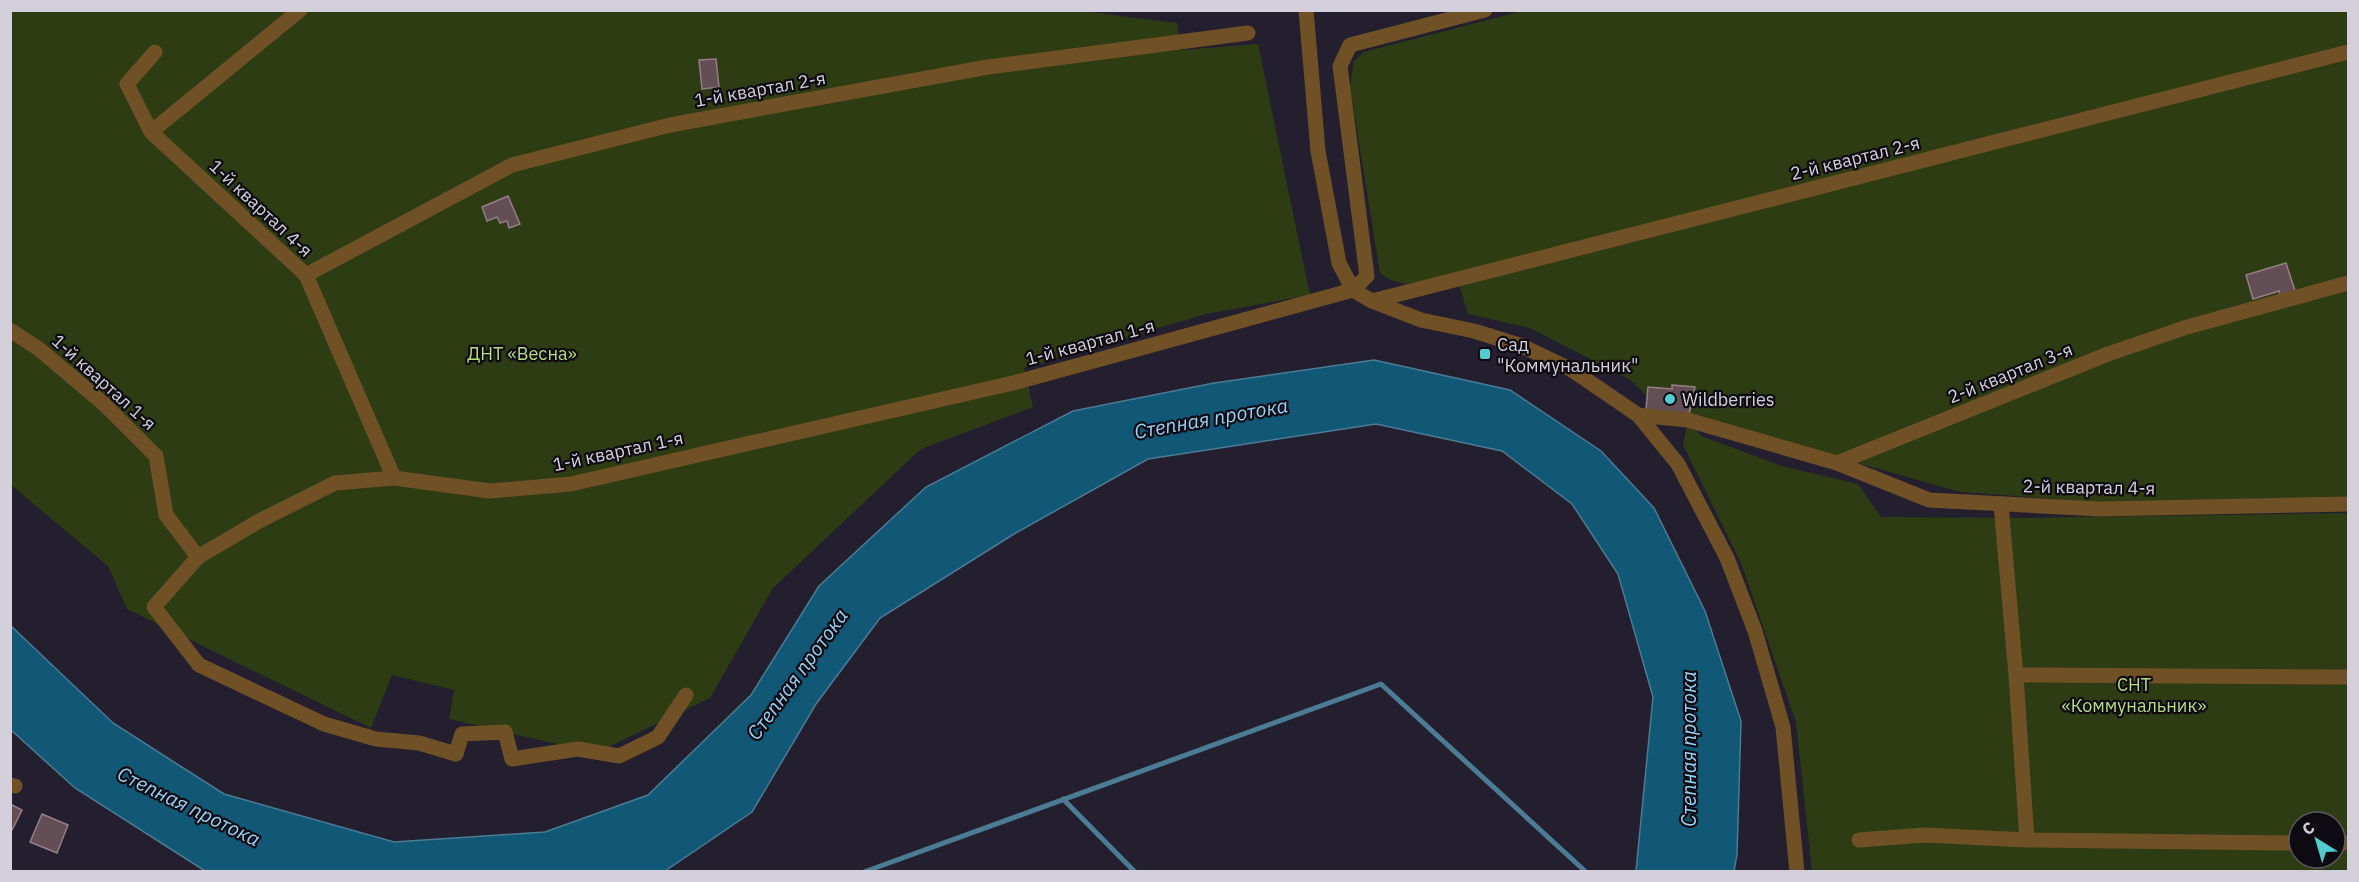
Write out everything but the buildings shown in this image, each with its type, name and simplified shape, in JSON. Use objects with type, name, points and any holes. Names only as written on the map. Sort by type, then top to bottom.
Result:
[{"type":"street","points":[[150,132],[300,10]]},
{"type":"street","points":[[1306,10],[1318,152],[1339,262],[1353,290],[1372,301],[1421,320],[1474,331],[1522,346],[1572,370],[1606,390],[1638,415],[1678,464],[1727,558],[1755,631],[1784,727],[1797,872]]},
{"type":"street","points":[[1353,290],[1367,276],[1340,66],[1350,45],[1485,10]]},
{"type":"street","name":"1-й квартал 2-я","points":[[306,276],[512,165],[670,125],[976,69],[1248,33]]},
{"type":"street","name":"1-й квартал 4-я","points":[[155,52],[128,84],[150,132],[306,276],[394,478]]},
{"type":"street","name":"2-й квартал 2-я","points":[[1372,301],[2349,52]]},
{"type":"street","name":"2-й квартал 3-я","points":[[1837,464],[2108,354],[2187,327],[2349,283]]},
{"type":"street","name":"1-й квартал 1-я","points":[[10,330],[39,349],[104,404],[156,456],[165,515],[198,557],[259,521],[334,483],[394,478],[490,491],[571,484],[1013,383],[1353,290]]},
{"type":"street","points":[[1638,415],[1689,420],[1837,464]]},
{"type":"street","name":"2-й квартал 4-я","points":[[1837,464],[1929,500],[2099,509],[2349,504]]},
{"type":"street","points":[[2001,505],[2016,675],[2027,840]]},
{"type":"street","points":[[198,557],[154,608],[199,665],[324,724],[376,740],[419,743],[456,754],[462,734],[505,732],[512,759],[578,749],[620,756],[658,737],[686,695]]},
{"type":"street","points":[[2016,675],[2349,677]]},
{"type":"street","points":[[1858,840],[1924,835],[2027,840],[2287,843]]},
{"type":"green space","name":"ДНТ «Весна»","points":[[1074,10],[1177,23],[1181,50],[1258,44],[1310,295],[1206,314],[1024,368],[1033,407],[921,449],[773,588],[710,698],[596,753],[449,719],[454,690],[392,675],[371,728],[127,609],[108,566],[11,485],[10,11]]},
{"type":"green space","points":[[1522,11],[2348,11],[2348,497],[2100,502],[1960,492],[1652,401],[1629,379],[1530,328],[1468,314],[1456,274],[1407,284],[1389,279],[1380,273],[1350,87],[1354,61],[1364,52]]},
{"type":"green space","name":"СНТ «Коммунальник»","points":[[1688,420],[1701,436],[1782,466],[1858,484],[1881,517],[2022,518],[2348,513],[2348,871],[1812,871],[1796,722],[1741,563],[1683,445]]},
{"type":"water","name":"Степная протока","points":[[1374,360],[1510,390],[1601,451],[1654,508],[1705,611],[1741,721],[1737,855],[1734,871],[1636,871],[1653,697],[1618,574],[1572,504],[1502,451],[1376,424],[1148,459],[1014,534],[880,618],[816,704],[752,812],[665,871],[205,871],[75,788],[11,730],[11,626],[113,723],[224,794],[394,842],[545,832],[648,795],[751,695],[819,586],[926,487],[1073,411],[1214,383]]},
{"type":"waterway","points":[[864,872],[1381,684],[1586,872]]},
{"type":"waterway","points":[[1063,799],[1135,872]]},
{"type":"place","name":"Сад \"Коммунальник\"","points":[[1485,354]]},
{"type":"place","name":"Wildberries","points":[[1670,399]]}]
